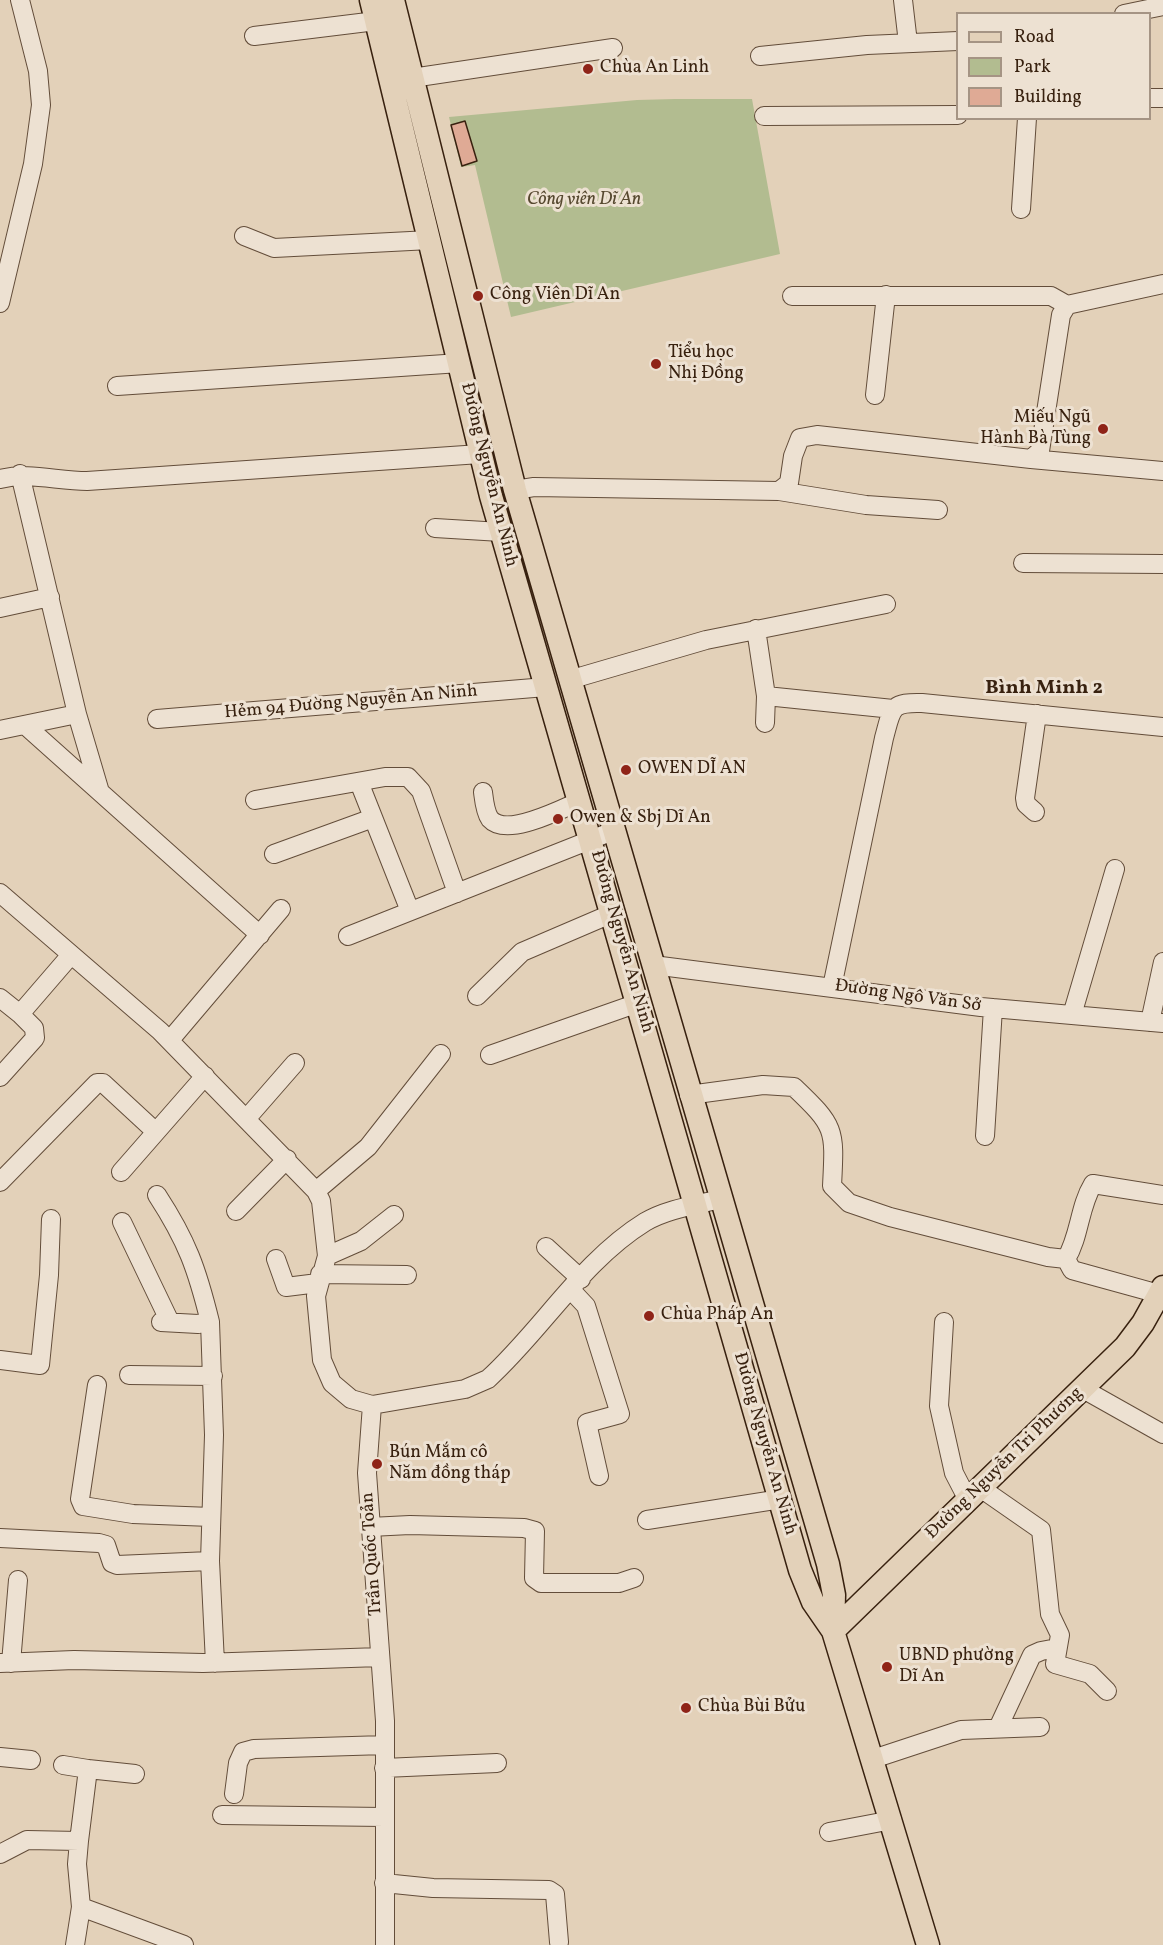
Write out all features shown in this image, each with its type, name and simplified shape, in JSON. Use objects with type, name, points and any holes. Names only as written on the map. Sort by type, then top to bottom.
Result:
[{"type":"main road","name":"Đường Nguyễn An Ninh","points":[[393,0],[515,490],[689,1095],[828,1564],[834,1595],[833,1631]]},
{"type":"main road","name":"Đường Nguyễn An Ninh","points":[[373,10],[389,83],[501,532],[807,1590],[833,1631],[928,1945]]},
{"type":"main road","points":[[389,83],[412,78]]},
{"type":"main road","points":[[491,496],[515,490]]},
{"type":"main road","name":"Đường Nguyễn Tri Phương","points":[[833,1631],[1125,1347],[1162,1292]]},
{"type":"street","points":[[1,292],[33,164],[41,105],[38,71],[20,0]]},
{"type":"street","points":[[903,0],[908,43]]},
{"type":"street","points":[[1134,12],[1163,6]]},
{"type":"street","points":[[254,36],[373,10]]},
{"type":"street","points":[[760,56],[956,40]]},
{"type":"street","points":[[412,78],[613,48]]},
{"type":"street","points":[[764,116],[956,115]]},
{"type":"street","points":[[1021,209],[1027,120]]},
{"type":"street","points":[[244,236],[274,248],[430,240]]},
{"type":"street","points":[[792,296],[1051,296],[1067,305],[1163,284]]},
{"type":"street","points":[[875,395],[886,295]]},
{"type":"street","points":[[1031,459],[1040,452],[1060,315],[1067,305]]},
{"type":"street","points":[[117,386],[460,363]]},
{"type":"street","points":[[779,490],[789,483],[793,456],[800,438],[817,435],[1163,471]]},
{"type":"street","points":[[0,479],[20,474],[62,481],[87,481],[480,454]]},
{"type":"street","points":[[20,474],[77,714],[100,792]]},
{"type":"street","points":[[515,490],[534,487],[779,490],[866,506],[938,510]]},
{"type":"street","points":[[435,528],[501,532]]},
{"type":"street","points":[[1023,562],[1163,564]]},
{"type":"street","points":[[0,608],[50,597]]},
{"type":"street","points":[[569,680],[706,640],[886,604]]},
{"type":"street","points":[[756,629],[766,696],[765,723]]},
{"type":"street","name":"Hẻm 94 Đường Nguyễn An Ninh","points":[[157,719],[546,687]]},
{"type":"street","points":[[766,696],[893,709]]},
{"type":"street","points":[[832,987],[884,738],[893,709],[903,702],[1163,727]]},
{"type":"street","points":[[0,730],[77,714]]},
{"type":"street","points":[[1035,812],[1026,804],[1025,798],[1037,714]]},
{"type":"street","points":[[25,725],[260,935]]},
{"type":"street","points":[[255,800],[385,777],[408,777],[421,791],[457,893]]},
{"type":"street","points":[[359,782],[410,912]]},
{"type":"street","points":[[483,792],[488,816],[493,822],[502,825],[526,822],[580,801]]},
{"type":"street","points":[[274,854],[373,818]]},
{"type":"street","points":[[348,936],[613,831]]},
{"type":"street","points":[[1072,1015],[1115,869]]},
{"type":"street","points":[[0,893],[70,956],[170,1040],[316,1191],[321,1201],[327,1256],[319,1278],[316,1296],[322,1360],[332,1383],[351,1399],[372,1405],[465,1389],[488,1379],[600,1258],[646,1222],[720,1199]]},
{"type":"street","points":[[170,1040],[281,909]]},
{"type":"street","points":[[477,996],[522,952],[613,913]]},
{"type":"street","points":[[20,1014],[70,956]]},
{"type":"street","points":[[1157,1022],[1163,962]]},
{"type":"street","name":"Đường Ngô Văn Sở","points":[[653,965],[993,1008],[1157,1022]]},
{"type":"street","points":[[0,998],[34,1028],[35,1038],[0,1077]]},
{"type":"street","points":[[490,1054],[638,1003]]},
{"type":"street","points":[[985,1137],[993,1008]]},
{"type":"street","points":[[316,1191],[368,1147],[441,1054]]},
{"type":"street","points":[[247,1118],[295,1063]]},
{"type":"street","points":[[121,1172],[205,1076]]},
{"type":"street","points":[[0,1182],[97,1083],[102,1083],[156,1132]]},
{"type":"street","points":[[689,1095],[763,1085],[794,1087],[823,1114],[834,1139],[832,1186],[849,1203],[890,1217],[1048,1257],[1066,1259]]},
{"type":"street","points":[[236,1212],[287,1159]]},
{"type":"street","points":[[1066,1259],[1072,1249],[1088,1193],[1093,1184],[1163,1195]]},
{"type":"street","points":[[157,1195],[182,1233],[199,1276],[210,1322],[213,1376],[210,1561],[215,1663]]},
{"type":"street","points":[[327,1256],[361,1241],[394,1215]]},
{"type":"street","points":[[0,1360],[40,1365],[49,1275],[51,1219]]},
{"type":"street","points":[[122,1222],[165,1322],[198,1324],[210,1322]]},
{"type":"street","points":[[546,1247],[576,1285],[586,1306],[620,1414],[587,1423],[599,1476]]},
{"type":"street","points":[[276,1259],[286,1287],[319,1278],[407,1275]]},
{"type":"street","points":[[1066,1259],[1072,1270],[1162,1292]]},
{"type":"street","points":[[944,1323],[939,1406],[954,1473],[975,1495],[1041,1530],[1050,1614],[1060,1635],[1055,1664],[1090,1674],[1107,1691]]},
{"type":"street","points":[[129,1376],[213,1376]]},
{"type":"street","points":[[97,1385],[80,1499],[83,1506],[133,1514],[211,1517]]},
{"type":"street","points":[[1083,1389],[1163,1434]]},
{"type":"street","name":"Trần Quốc Toản","points":[[372,1405],[367,1473],[385,1746],[385,1945]]},
{"type":"street","points":[[647,1520],[781,1499]]},
{"type":"street","points":[[370,1527],[410,1525],[524,1528],[535,1531],[534,1578],[541,1582],[619,1583],[634,1578]]},
{"type":"street","points":[[0,1538],[99,1543],[106,1545],[112,1563],[117,1565],[210,1561]]},
{"type":"street","points":[[18,1580],[3,1664],[74,1660],[138,1664],[215,1663],[380,1657]]},
{"type":"street","points":[[998,1728],[1032,1655],[1058,1648]]},
{"type":"street","points":[[873,1759],[961,1730],[1040,1727]]},
{"type":"street","points":[[234,1794],[238,1763],[243,1752],[254,1749],[385,1746]]},
{"type":"street","points":[[0,1757],[32,1760]]},
{"type":"street","points":[[384,1768],[497,1763]]},
{"type":"street","points":[[63,1765],[135,1774]]},
{"type":"street","points":[[75,1945],[81,1907],[77,1864],[88,1769]]},
{"type":"street","points":[[222,1815],[384,1817]]},
{"type":"street","points":[[829,1832],[892,1820]]},
{"type":"street","points":[[0,1854],[27,1840],[79,1841]]},
{"type":"street","points":[[384,1883],[433,1888],[549,1890],[555,1894],[557,1903],[559,1942]]},
{"type":"street","points":[[81,1907],[184,1945]]},
{"type":"green space","name":"Công viên Dĩ An","points":[[752,99],[780,254],[511,317],[475,165],[461,167],[449,117],[637,100]]},
{"type":"building","points":[[465,121],[477,161],[462,166],[451,125]]},
{"type":"place","name":"Chùa An Linh","points":[[588,69]]},
{"type":"place","name":"Công Viên Dĩ An","points":[[478,296]]},
{"type":"place","name":"Tiểu học Nhị Đồng","points":[[656,364]]},
{"type":"place","name":"Miếu Ngũ Hành Bà Tùng","points":[[1103,429]]},
{"type":"place","name":"OWEN DĨ AN","points":[[626,770]]},
{"type":"place","name":"Owen & Sbj Dĩ An","points":[[558,819]]},
{"type":"place","name":"Chùa Pháp An","points":[[649,1316]]},
{"type":"place","name":"Bún Mắm cô Năm đồng tháp","points":[[377,1464]]},
{"type":"place","name":"UBND phường Dĩ An","points":[[887,1667]]},
{"type":"place","name":"Chùa Bùi Bửu","points":[[686,1708]]},
{"type":"district","name":"Bình Minh 2","points":[[1044,689]]}]
